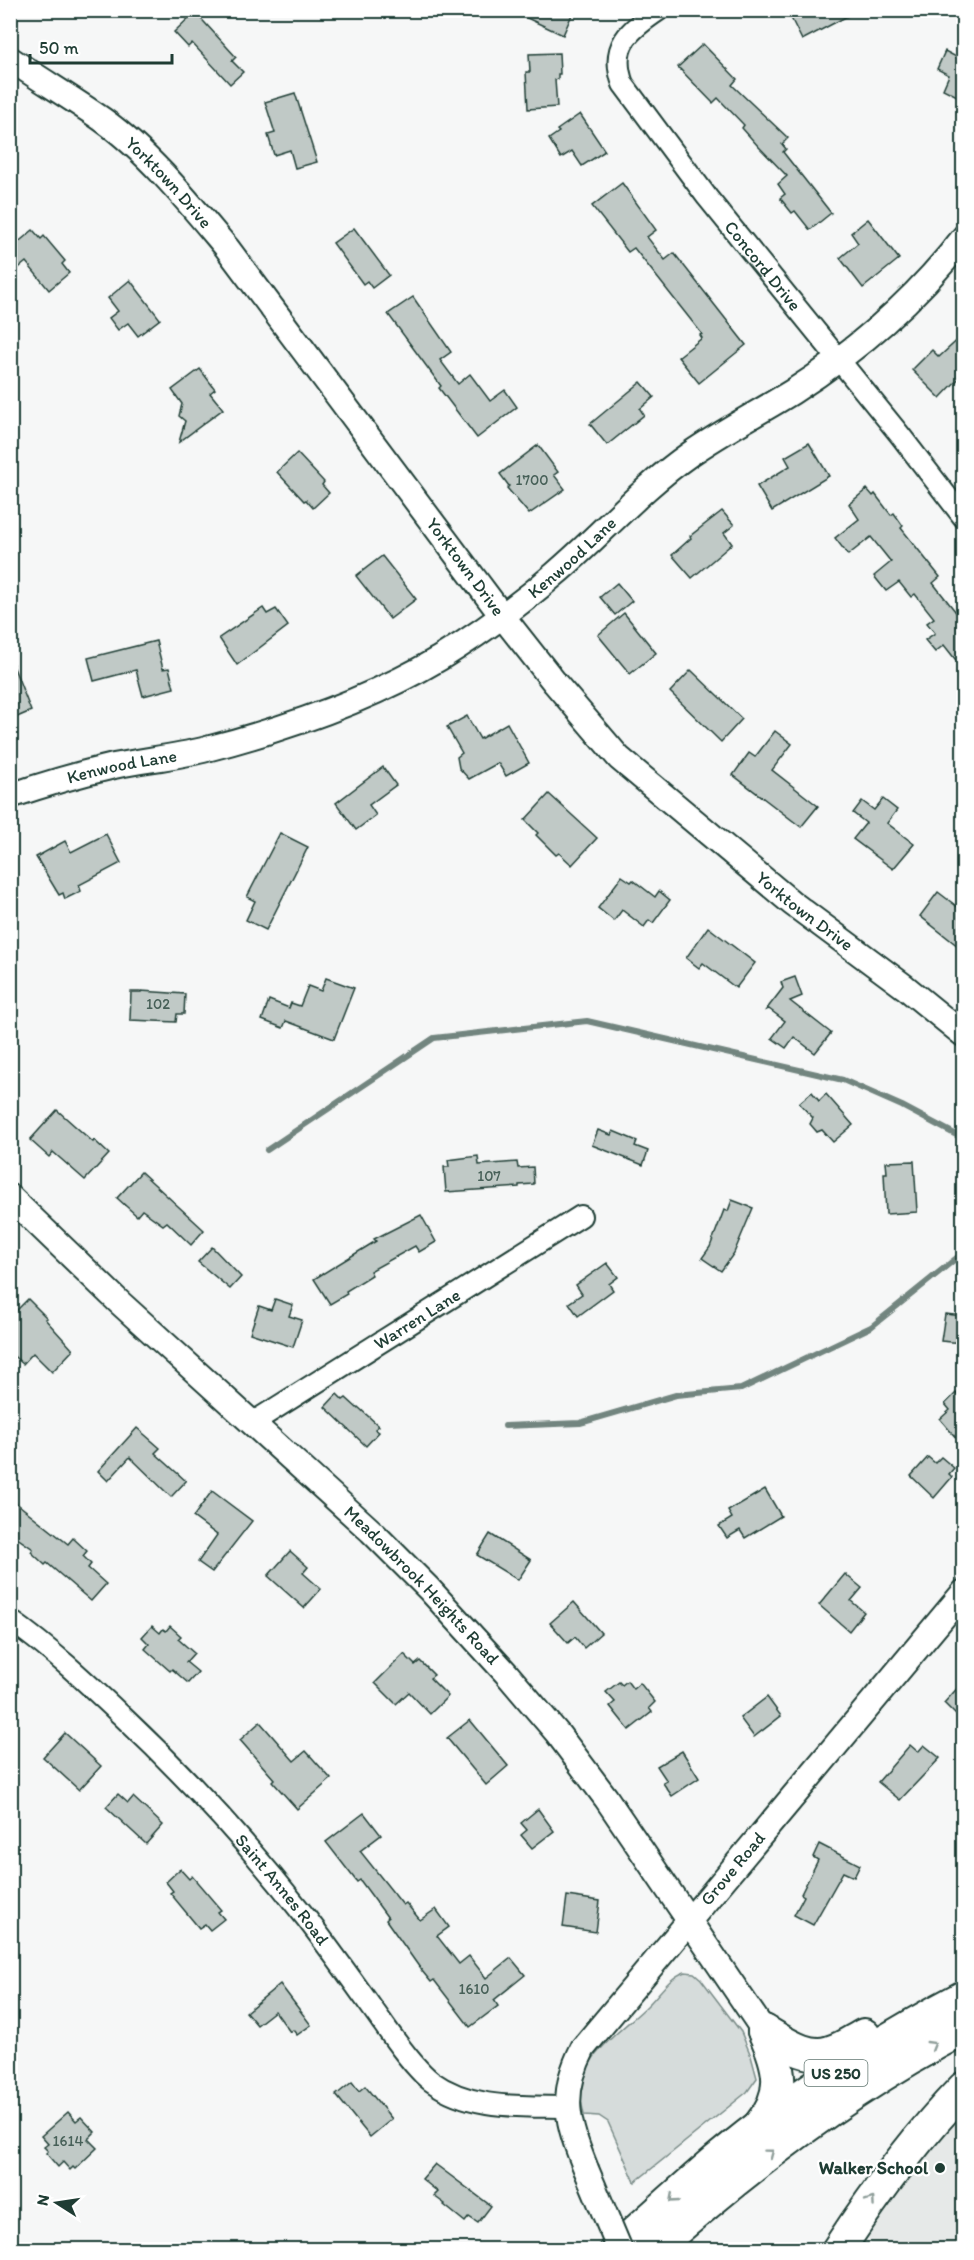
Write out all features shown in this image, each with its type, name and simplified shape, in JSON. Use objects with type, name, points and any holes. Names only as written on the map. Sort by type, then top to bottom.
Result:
[{"type":"highway","name":"US 250","points":[[653,2250],[720,2174],[754,2131],[838,2072],[922,2019],[963,1997]]},
{"type":"highway","points":[[764,2031],[803,2052],[820,2054],[830,2053],[884,2025],[922,2019]]},
{"type":"highway","name":"US 250","points":[[619,2250],[720,2174],[806,2126],[877,2078],[963,2028]]},
{"type":"highway","points":[[754,2131],[769,2114],[779,2079],[776,2059],[764,2031]]},
{"type":"highway","points":[[838,2250],[907,2152],[929,2124],[963,2088]]},
{"type":"street","name":"Concord Drive","points":[[659,10],[636,25],[622,44],[618,58],[619,73],[623,84],[707,197],[840,359],[963,518]]},
{"type":"street","name":"Yorktown Drive","points":[[10,60],[104,121],[151,163],[186,200],[227,248],[503,617],[619,758],[792,903],[905,987],[963,1035]]},
{"type":"street","name":"Kenwood Lane","points":[[10,796],[66,777],[200,751],[308,719],[363,697],[438,659],[503,617],[555,574],[642,492],[689,454],[791,393],[840,359],[912,298],[963,237]]},
{"type":"street","name":"Meadowbrook Heights Road","points":[[10,1197],[119,1302],[371,1531],[429,1588],[506,1673],[558,1734],[606,1798],[764,2031]]},
{"type":"street","name":"Warren Lane","points":[[252,1424],[581,1216]]},
{"type":"street","name":"Grove Road","points":[[619,2250],[569,2124],[568,2088],[573,2067],[583,2048],[963,1593]]},
{"type":"street","name":"Saint Annes Road","points":[[10,1620],[97,1692],[159,1751],[226,1821],[278,1882],[327,1945],[397,2043],[429,2080],[447,2091],[472,2101],[498,2106],[567,2107]]},
{"type":"shaded area","points":[[685,1972],[694,1973],[701,1979],[741,2032],[757,2078],[747,2092],[635,2182],[608,2122],[599,2116],[584,2115],[581,2099],[582,2083],[586,2070],[604,2046],[669,1982]]},
{"type":"shaded area","name":"Walker School","points":[[963,2112],[963,2249],[874,2249],[867,2236],[869,2225]]},
{"type":"building","points":[[510,10],[574,10],[563,35]]},
{"type":"building","points":[[793,10],[859,10],[802,40],[791,18],[796,16]]},
{"type":"building","points":[[195,12],[236,57],[232,61],[243,72],[230,84],[192,43],[188,47],[174,32]]},
{"type":"building","points":[[703,44],[737,79],[732,85],[788,138],[782,144],[786,149],[783,152],[831,213],[810,230],[795,211],[792,213],[780,198],[785,194],[778,184],[787,176],[742,128],[744,125],[718,98],[713,103],[678,67]]},
{"type":"building","points":[[963,46],[963,99],[943,89],[949,75],[937,69],[945,51],[958,58]]},
{"type":"building","points":[[559,53],[560,74],[555,80],[557,107],[528,109],[526,72],[530,72],[529,54]]},
{"type":"building","points":[[295,93],[317,162],[295,168],[290,150],[274,155],[268,135],[275,133],[265,102]]},
{"type":"building","points":[[580,114],[605,151],[582,166],[572,151],[561,158],[549,139],[559,132],[557,130]]},
{"type":"building","points":[[622,183],[656,230],[647,237],[665,260],[674,253],[746,345],[699,383],[678,357],[702,338],[700,335],[702,334],[634,248],[628,252],[592,206]]},
{"type":"building","points":[[868,219],[899,259],[863,288],[840,258],[858,243],[851,233]]},
{"type":"building","points":[[354,228],[389,275],[372,288],[367,281],[363,284],[333,243]]},
{"type":"building","points":[[33,230],[41,239],[44,236],[65,261],[62,264],[69,273],[49,290],[26,262],[10,275],[10,249]]},
{"type":"building","points":[[130,280],[160,319],[138,336],[128,323],[118,330],[109,318],[118,311],[108,298]]},
{"type":"building","points":[[413,297],[451,352],[440,360],[458,384],[470,374],[490,401],[505,390],[517,407],[477,438],[388,314]]},
{"type":"building","points":[[963,335],[963,374],[940,398],[912,370],[932,350],[939,357]]},
{"type":"building","points":[[200,369],[215,389],[210,393],[223,409],[179,442],[185,421],[179,416],[182,404],[172,390]]},
{"type":"building","points":[[641,382],[654,397],[640,409],[644,415],[607,445],[590,424]]},
{"type":"building","points":[[809,443],[829,476],[772,511],[757,486],[790,466],[785,457]]},
{"type":"building","points":[[538,445],[558,472],[554,475],[565,489],[529,514],[507,488],[509,486],[500,474]]},
{"type":"building","points":[[297,453],[324,482],[322,485],[329,493],[313,508],[277,472]]},
{"type":"building","points":[[867,489],[873,496],[875,494],[891,515],[894,513],[903,526],[901,528],[940,577],[933,583],[963,621],[963,669],[944,645],[935,652],[925,640],[935,633],[927,623],[934,618],[915,594],[911,597],[899,582],[886,591],[874,576],[891,562],[871,537],[848,555],[835,538],[859,519],[849,504]]},
{"type":"building","points":[[722,511],[734,525],[724,533],[732,544],[692,578],[672,555],[691,538],[690,536]]},
{"type":"building","points":[[382,556],[416,599],[390,619],[356,576]]},
{"type":"building","points":[[617,583],[632,601],[615,615],[600,597]]},
{"type":"building","points":[[263,608],[267,614],[276,609],[288,626],[237,665],[219,638]]},
{"type":"building","points":[[624,613],[656,653],[630,674],[598,635]]},
{"type":"building","points":[[156,641],[163,669],[169,668],[174,688],[143,696],[136,670],[94,681],[88,658]]},
{"type":"building","points":[[10,661],[31,711],[10,720]]},
{"type":"building","points":[[691,670],[742,719],[721,742],[670,692]]},
{"type":"building","points":[[467,716],[480,739],[507,723],[529,763],[506,776],[498,763],[469,779],[459,768],[457,757],[462,753],[447,727]]},
{"type":"building","points":[[775,731],[792,744],[772,770],[818,806],[801,827],[733,775],[749,753],[755,757]]},
{"type":"building","points":[[383,767],[396,785],[369,805],[376,815],[356,830],[336,803]]},
{"type":"building","points":[[549,794],[597,838],[572,865],[559,853],[556,855],[525,820]]},
{"type":"building","points":[[883,799],[897,810],[887,823],[914,844],[893,869],[853,839],[866,823],[853,813],[862,801],[874,810]]},
{"type":"building","points":[[280,833],[308,847],[266,930],[246,920],[255,901],[247,897]]},
{"type":"building","points":[[106,834],[121,863],[79,885],[81,891],[65,899],[63,893],[59,895],[36,857],[65,841],[71,852]]},
{"type":"building","points":[[622,876],[631,882],[633,880],[655,897],[659,891],[670,900],[653,923],[649,920],[644,927],[622,910],[614,921],[598,908]]},
{"type":"building","points":[[938,892],[963,911],[963,950],[920,916]]},
{"type":"building","points":[[708,927],[755,963],[736,988],[703,963],[699,968],[686,958]]},
{"type":"building","points":[[795,977],[802,996],[790,1001],[831,1033],[815,1053],[794,1037],[786,1048],[772,1038],[785,1021],[769,1009],[766,1010],[783,988],[781,982]]},
{"type":"building","points":[[326,978],[354,988],[334,1039],[286,1021],[283,1028],[262,1020],[269,1000],[289,1008],[291,1003],[300,1006],[308,986],[321,991]]},
{"type":"building","points":[[131,992],[185,994],[184,1014],[177,1014],[176,1022],[130,1020]]},
{"type":"building","points":[[812,1092],[819,1101],[826,1094],[853,1125],[833,1142],[822,1130],[817,1132],[810,1124],[813,1118],[799,1103]]},
{"type":"building","points":[[57,1110],[109,1154],[85,1180],[53,1152],[49,1157],[30,1140]]},
{"type":"building","points":[[598,1130],[611,1135],[613,1131],[637,1141],[635,1146],[648,1151],[643,1165],[592,1145]]},
{"type":"building","points":[[478,1156],[479,1165],[517,1162],[518,1168],[533,1167],[534,1184],[446,1192],[444,1167],[449,1167],[448,1160]]},
{"type":"building","points":[[914,1161],[917,1212],[886,1214],[884,1173],[887,1173],[886,1162]]},
{"type":"building","points":[[141,1172],[204,1230],[191,1245],[167,1222],[163,1225],[142,1210],[137,1216],[117,1198]]},
{"type":"building","points":[[732,1200],[753,1208],[734,1253],[721,1271],[702,1258],[710,1247],[724,1210],[728,1211]]},
{"type":"building","points":[[421,1215],[436,1242],[419,1252],[415,1246],[370,1271],[372,1275],[330,1304],[314,1279],[376,1241],[374,1239]]},
{"type":"building","points":[[212,1247],[241,1277],[230,1289],[198,1262]]},
{"type":"building","points":[[607,1263],[618,1277],[609,1284],[613,1290],[578,1316],[569,1303],[582,1294],[576,1285]]},
{"type":"building","points":[[28,1299],[73,1350],[52,1372],[33,1353],[23,1364],[10,1353],[10,1317]]},
{"type":"building","points":[[275,1299],[293,1305],[289,1316],[302,1320],[293,1347],[250,1333],[259,1306],[271,1310]]},
{"type":"building","points":[[945,1314],[963,1316],[963,1343],[941,1341]]},
{"type":"building","points":[[956,1393],[962,1400],[963,1398],[963,1446],[940,1419],[950,1410],[945,1404]]},
{"type":"building","points":[[337,1394],[343,1400],[346,1398],[358,1407],[379,1426],[375,1429],[379,1432],[366,1446],[325,1407]]},
{"type":"building","points":[[137,1428],[160,1448],[155,1453],[186,1481],[171,1497],[130,1457],[108,1481],[98,1471]]},
{"type":"building","points":[[928,1457],[935,1463],[941,1457],[954,1468],[949,1474],[952,1477],[934,1498],[911,1476]]},
{"type":"building","points":[[765,1489],[781,1516],[745,1538],[740,1530],[727,1538],[719,1526],[732,1518],[728,1511]]},
{"type":"building","points":[[212,1491],[252,1521],[212,1572],[198,1562],[217,1535],[193,1517]]},
{"type":"building","points":[[10,1498],[68,1544],[73,1538],[87,1551],[83,1556],[91,1564],[88,1568],[106,1584],[91,1601],[47,1563],[45,1565],[31,1552],[33,1549],[10,1533]]},
{"type":"building","points":[[490,1534],[531,1560],[518,1580],[477,1555]]},
{"type":"building","points":[[290,1551],[308,1567],[303,1573],[321,1589],[304,1608],[268,1576]]},
{"type":"building","points":[[845,1574],[862,1588],[851,1601],[864,1612],[849,1631],[819,1605]]},
{"type":"building","points":[[574,1602],[601,1633],[584,1648],[575,1637],[568,1643],[550,1623]]},
{"type":"building","points":[[152,1626],[160,1633],[163,1629],[166,1631],[170,1626],[181,1636],[178,1639],[194,1653],[186,1662],[198,1672],[188,1683],[145,1649],[149,1644],[142,1637]]},
{"type":"building","points":[[404,1654],[415,1665],[420,1661],[434,1675],[430,1678],[448,1696],[430,1714],[409,1692],[396,1704],[375,1683]]},
{"type":"building","points":[[627,1681],[633,1689],[640,1683],[655,1702],[649,1708],[652,1712],[629,1730],[610,1706],[615,1702],[606,1692],[619,1682],[622,1685]]},
{"type":"building","points":[[963,1682],[963,1722],[944,1703]]},
{"type":"building","points":[[767,1697],[781,1716],[754,1737],[740,1718]]},
{"type":"building","points":[[470,1720],[508,1766],[486,1785],[447,1738]]},
{"type":"building","points":[[260,1722],[294,1761],[306,1751],[331,1779],[297,1809],[240,1740]]},
{"type":"building","points":[[65,1733],[101,1766],[79,1790],[43,1757]]},
{"type":"building","points":[[910,1745],[918,1752],[924,1745],[940,1758],[900,1800],[878,1782]]},
{"type":"building","points":[[682,1751],[699,1778],[672,1796],[663,1783],[667,1781],[657,1766]]},
{"type":"building","points":[[118,1794],[128,1803],[133,1797],[163,1825],[146,1844],[106,1807]]},
{"type":"building","points":[[538,1809],[554,1831],[532,1848],[521,1835],[527,1830],[521,1823]]},
{"type":"building","points":[[364,1813],[381,1835],[360,1851],[403,1905],[406,1903],[420,1920],[436,1909],[449,1927],[437,1936],[459,1964],[469,1956],[486,1978],[511,1958],[525,1975],[494,2000],[498,2006],[470,2027],[434,1980],[431,1982],[422,1971],[360,1880],[357,1882],[326,1842]]},
{"type":"building","points":[[819,1844],[860,1865],[854,1877],[843,1872],[813,1925],[794,1915],[804,1896],[801,1894],[818,1860],[813,1857]]},
{"type":"building","points":[[180,1869],[189,1879],[192,1876],[221,1910],[218,1912],[224,1919],[210,1930],[205,1924],[199,1928],[170,1893],[173,1891],[166,1882]]},
{"type":"building","points":[[567,1896],[600,1901],[596,1932],[563,1927]]},
{"type":"building","points":[[280,1984],[311,2025],[297,2035],[293,2030],[290,2032],[275,2011],[257,2025],[246,2012]]},
{"type":"building","points":[[352,2082],[359,2091],[365,2086],[392,2119],[370,2137],[336,2095]]},
{"type":"building","points":[[68,2112],[76,2121],[81,2117],[95,2132],[88,2139],[97,2148],[75,2169],[73,2167],[70,2170],[63,2162],[58,2167],[46,2153],[48,2151],[44,2147],[48,2144],[41,2136]]},
{"type":"building","points":[[435,2164],[491,2206],[478,2223],[469,2217],[465,2222],[434,2196],[438,2192],[422,2179]]},
{"type":"waterway","points":[[267,1150],[434,1038],[587,1021],[843,1080],[902,1106],[964,1139]]},
{"type":"waterway","points":[[505,1426],[580,1423],[676,1395],[741,1389],[871,1327],[964,1252]]},
{"type":"place","name":"Walker School","points":[[940,2168]]}]
